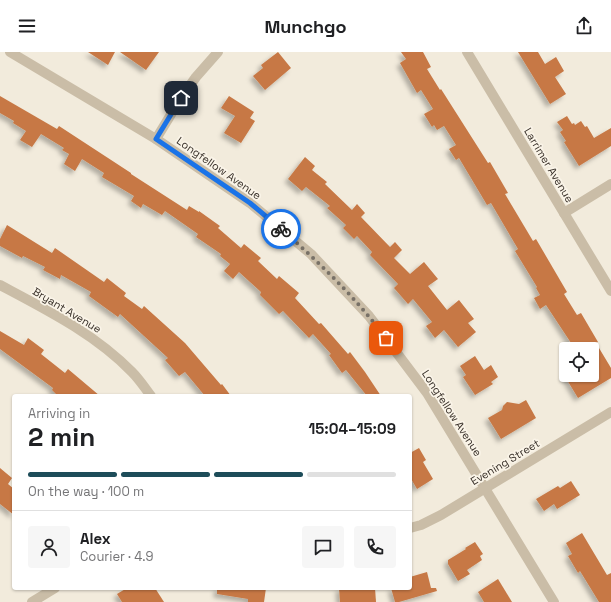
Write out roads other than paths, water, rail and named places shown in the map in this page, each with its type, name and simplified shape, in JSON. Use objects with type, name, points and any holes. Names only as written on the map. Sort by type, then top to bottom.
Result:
[{"type":"street","name":"Longfellow Avenue","points":[[10,52],[156,139],[250,203],[311,254],[369,316],[427,393],[554,602]]},
{"type":"street","points":[[156,139],[181,98],[196,77],[218,52]]},
{"type":"street","name":"Larrimer Avenue","points":[[467,52],[611,291]]},
{"type":"street","points":[[564,213],[611,184]]},
{"type":"street","name":"Bryant Avenue","points":[[0,285],[48,310],[92,337],[132,372],[149,394]]},
{"type":"street","name":"Evening Street","points":[[412,527],[421,525],[441,515],[611,412]]},
{"type":"street","points":[[32,602],[52,590]]}]
